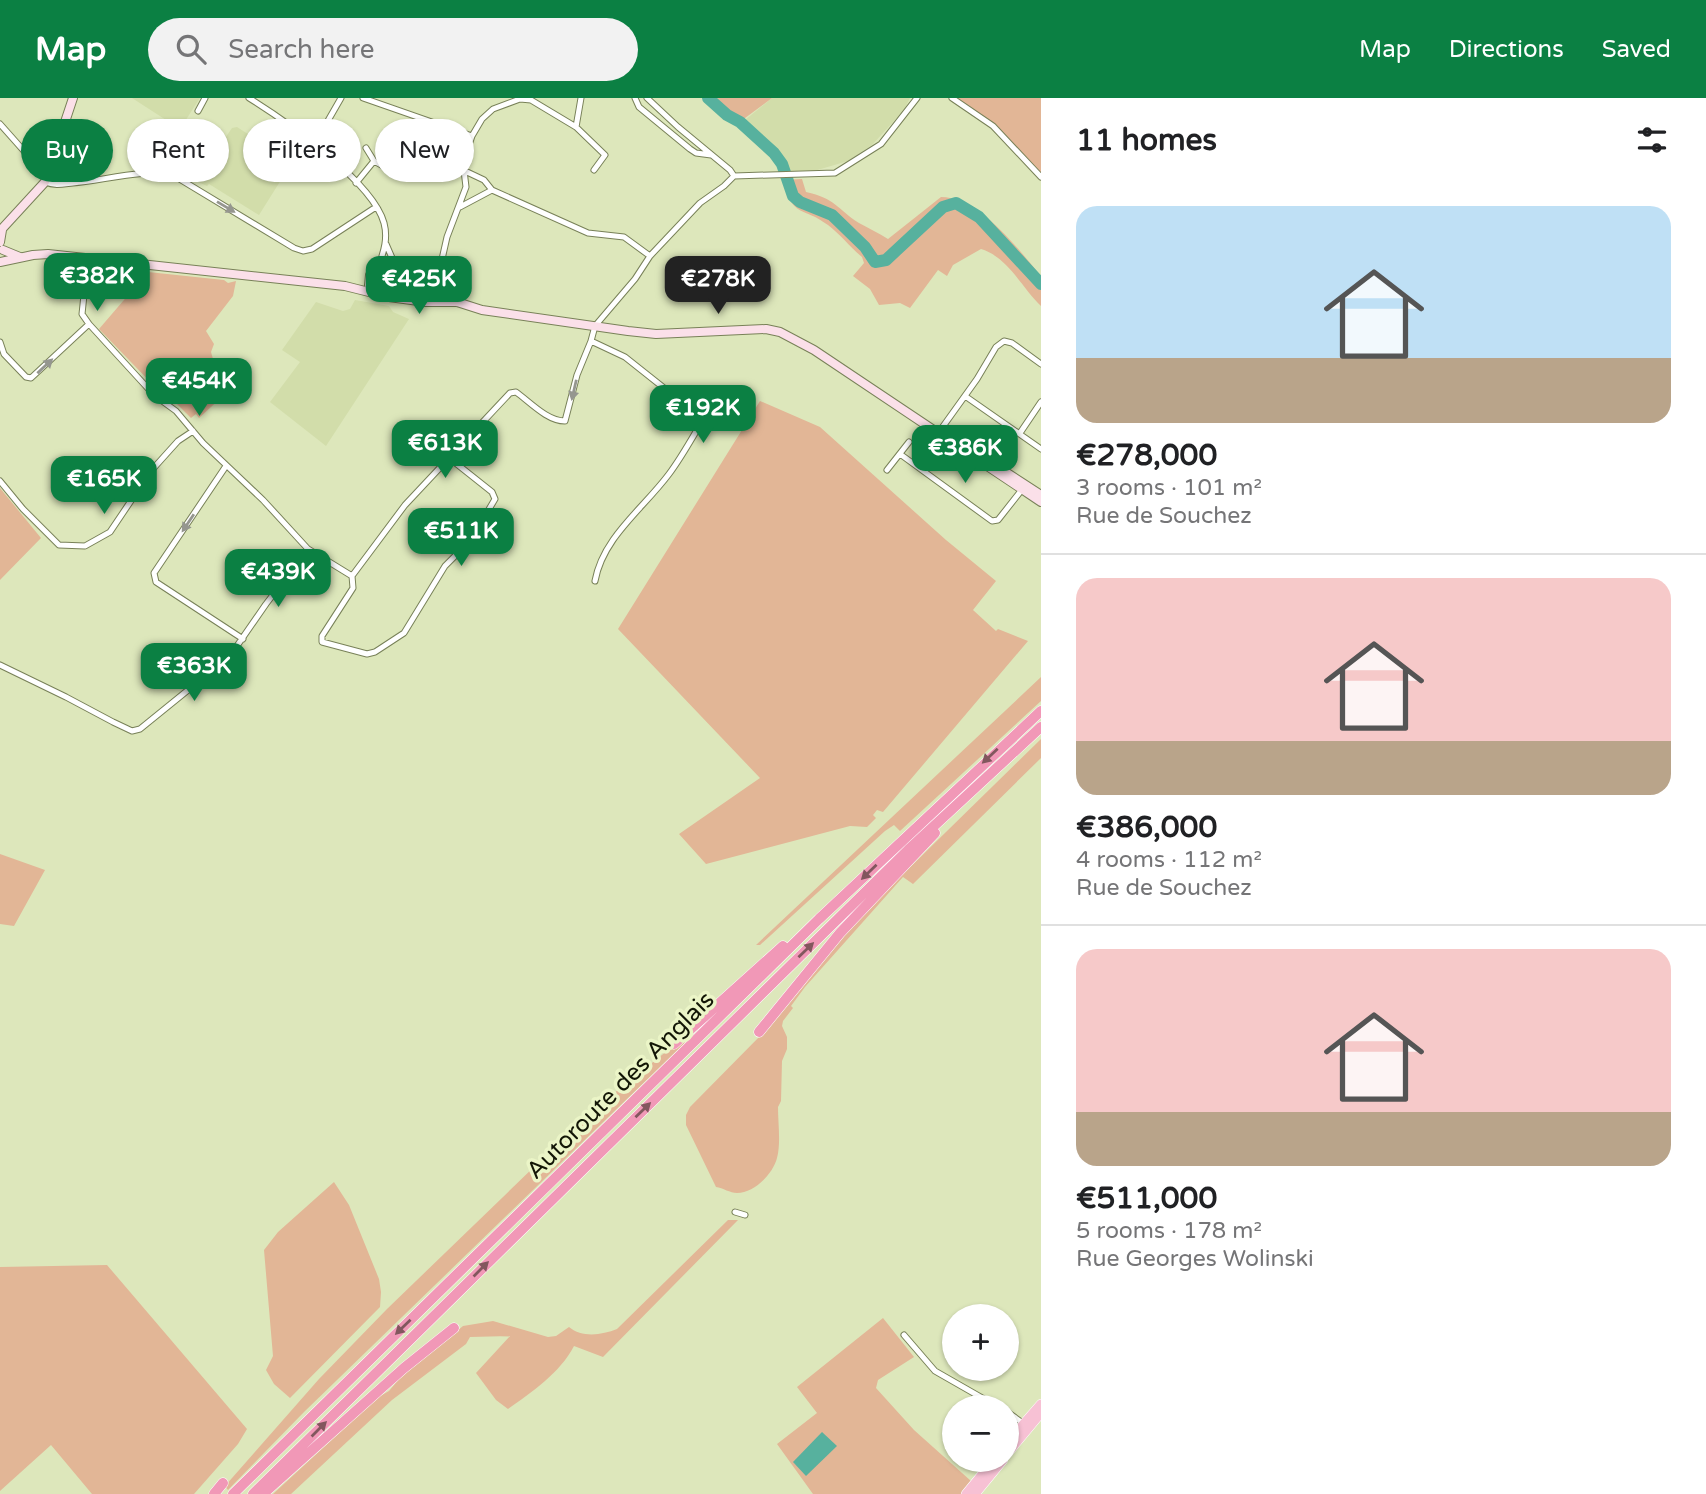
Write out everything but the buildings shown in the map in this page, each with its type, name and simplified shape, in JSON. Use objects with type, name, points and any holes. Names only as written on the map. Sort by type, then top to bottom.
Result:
[{"type":"highway","name":"Autoroute des Anglais","points":[[233,1494],[819,919],[1041,711]]},
{"type":"highway","name":"Autoroute des Anglais","points":[[253,1494],[956,805],[1041,727]]},
{"type":"highway","points":[[759,1032],[878,890],[945,824],[956,805]]},
{"type":"highway","points":[[674,1044],[740,983],[819,919]]},
{"type":"highway","points":[[263,1494],[404,1368],[454,1328]]},
{"type":"highway","points":[[214,1494],[223,1483]]},
{"type":"main road","points":[[66,119],[73,98]]},
{"type":"main road","points":[[43,182],[1,230],[0,261],[48,254],[88,257],[345,286],[389,297],[426,302],[457,302],[482,310],[656,334],[751,329],[780,332],[814,349],[939,432],[954,439],[1024,487],[1041,502]]},
{"type":"main road","points":[[1,246],[20,257]]},
{"type":"main road","points":[[345,286],[369,275],[379,265],[396,267],[432,274],[457,302]]},
{"type":"main road","points":[[369,275],[369,285],[373,292]]},
{"type":"main road","points":[[434,301],[439,296],[439,281]]},
{"type":"main road","points":[[1024,487],[1041,495]]},
{"type":"main road","points":[[1019,1436],[1041,1404]]},
{"type":"main road","points":[[1019,1432],[1041,1413]]},
{"type":"main road","points":[[966,1494],[984,1472]]},
{"type":"main road","points":[[975,1494],[993,1472]]},
{"type":"street","points":[[198,111],[205,98]]},
{"type":"street","points":[[250,98],[282,119]]},
{"type":"street","points":[[329,119],[341,98]]},
{"type":"street","points":[[363,98],[423,119]]},
{"type":"street","points":[[474,133],[482,119],[493,109],[520,98],[531,100],[576,127],[605,155],[594,170]]},
{"type":"street","points":[[576,127],[581,98]]},
{"type":"street","points":[[635,98],[639,107],[690,149],[696,153],[712,155]]},
{"type":"street","points":[[647,98],[734,176]]},
{"type":"street","points":[[449,457],[492,492],[495,499],[471,540],[445,566],[408,628],[376,652],[367,654],[322,642],[322,636],[353,588],[352,576],[405,505],[449,457],[510,393],[516,392],[557,421],[565,421],[577,375],[595,326],[635,279],[650,256],[700,203],[734,176],[835,173],[881,144],[917,98]]},
{"type":"street","points":[[952,98],[993,126],[1041,177]]},
{"type":"street","points":[[0,124],[21,148]]},
{"type":"street","points":[[366,148],[374,162],[356,183],[376,206],[383,220],[386,243],[396,267]]},
{"type":"street","points":[[474,175],[484,180],[492,190],[588,233],[624,237],[650,256]]},
{"type":"street","points":[[51,182],[55,185],[80,182]]},
{"type":"street","points":[[185,182],[298,251],[312,249],[376,206]]},
{"type":"street","points":[[439,281],[447,237],[460,207],[466,182]]},
{"type":"street","points":[[460,207],[492,190]]},
{"type":"street","points":[[379,265],[386,243]]},
{"type":"street","points":[[88,257],[82,314],[89,324],[154,395],[176,411],[308,549],[352,576]]},
{"type":"street","points":[[0,342],[4,354],[26,377],[32,378],[89,324]]},
{"type":"street","points":[[591,341],[625,357],[698,415],[701,423],[669,475],[626,522],[598,564],[595,582]]},
{"type":"street","points":[[939,432],[996,347],[1004,341],[1012,343],[1041,364]]},
{"type":"street","points":[[965,396],[1041,449]]},
{"type":"street","points":[[1020,433],[1041,402]]},
{"type":"street","points":[[0,481],[59,545],[85,546],[110,532],[151,471],[178,441],[192,430]]},
{"type":"street","points":[[887,470],[909,442]]},
{"type":"street","points":[[900,454],[992,521],[998,520],[1024,487]]},
{"type":"street","points":[[226,466],[154,573],[156,582],[243,639]]},
{"type":"street","points":[[0,665],[132,731],[140,729],[230,656],[308,549]]},
{"type":"street","points":[[734,1212],[745,1215]]},
{"type":"street","points":[[904,1335],[936,1371],[977,1395]]},
{"type":"street","points":[[1019,1421],[1026,1426]]},
{"type":"shaded area","points":[[132,98],[200,98],[186,119],[165,119]]},
{"type":"shaded area","points":[[711,98],[772,98],[741,121]]},
{"type":"shaded area","points":[[772,98],[910,98],[904,110],[872,145],[848,161],[814,171],[790,171],[777,152],[745,120]]},
{"type":"shaded area","points":[[957,98],[1041,98],[1041,174],[998,128]]},
{"type":"shaded area","points":[[237,127],[243,131],[243,182],[280,182],[259,215],[209,184],[207,186],[198,182],[229,182],[229,132]]},
{"type":"shaded area","points":[[802,179],[806,192],[830,201],[859,223],[888,239],[941,197],[968,205],[993,223],[1041,277],[1041,306],[1007,266],[991,253],[981,249],[953,265],[947,276],[938,270],[910,308],[900,303],[879,305],[870,289],[853,276],[864,263],[862,257],[837,232],[795,207],[791,201],[782,180]]},
{"type":"shaded area","points":[[148,272],[224,280],[228,283],[236,281],[233,296],[206,331],[214,344],[211,352],[213,359],[223,368],[223,396],[199,418],[196,414],[191,418],[158,390],[99,329]]},
{"type":"shaded area","points":[[355,300],[389,306],[393,312],[409,319],[326,446],[270,402],[300,362],[282,350],[316,302],[343,311],[350,309]]},
{"type":"shaded area","points":[[760,401],[820,427],[996,581],[973,610],[996,631],[998,629],[1028,641],[883,812],[877,810],[873,815],[876,818],[867,827],[850,826],[706,864],[679,834],[760,778],[618,629]]},
{"type":"shaded area","points":[[0,488],[41,538],[0,580]]},
{"type":"shaded area","points":[[1041,677],[1041,701],[900,831],[894,825],[885,831],[760,945],[756,945]]},
{"type":"shaded area","points":[[1041,739],[1041,758],[913,884],[903,877],[791,1006],[793,1008],[782,1026],[787,1037],[787,1049],[782,1061],[781,1101],[778,1107],[779,1146],[775,1164],[762,1181],[750,1190],[737,1193],[716,1187],[686,1125],[686,1115],[690,1107],[762,1034],[834,946],[899,878]]},
{"type":"shaded area","points":[[0,854],[45,870],[14,926],[0,924]]},
{"type":"shaded area","points":[[692,1031],[694,1034],[304,1412],[228,1490],[225,1486],[319,1379],[387,1309],[593,1110]]},
{"type":"shaded area","points":[[334,1182],[349,1205],[379,1279],[380,1307],[290,1398],[274,1384],[266,1370],[273,1356],[264,1250],[278,1232]]},
{"type":"shaded area","points":[[728,1220],[738,1220],[603,1357],[574,1346],[553,1373],[508,1409],[496,1400],[476,1373],[510,1336],[470,1337],[466,1344],[392,1400],[291,1494],[273,1494],[377,1398],[389,1391],[400,1378],[463,1326],[493,1321],[548,1337],[556,1336],[569,1327],[580,1333],[592,1334],[617,1329]]},
{"type":"shaded area","points":[[107,1265],[247,1429],[238,1444],[194,1494],[92,1494],[51,1445],[0,1491],[0,1267]]},
{"type":"shaded area","points":[[883,1318],[914,1357],[878,1380],[876,1388],[914,1430],[942,1455],[942,1472],[961,1472],[971,1481],[961,1494],[813,1494],[777,1444],[817,1413],[797,1387]]},
{"type":"water","points":[[822,1432],[837,1446],[806,1476],[793,1462]]},
{"type":"waterway","points":[[708,98],[774,153],[782,164],[793,196],[800,202],[832,215],[865,247],[875,262],[886,260],[943,207],[956,203],[979,217],[1041,284]]}]
